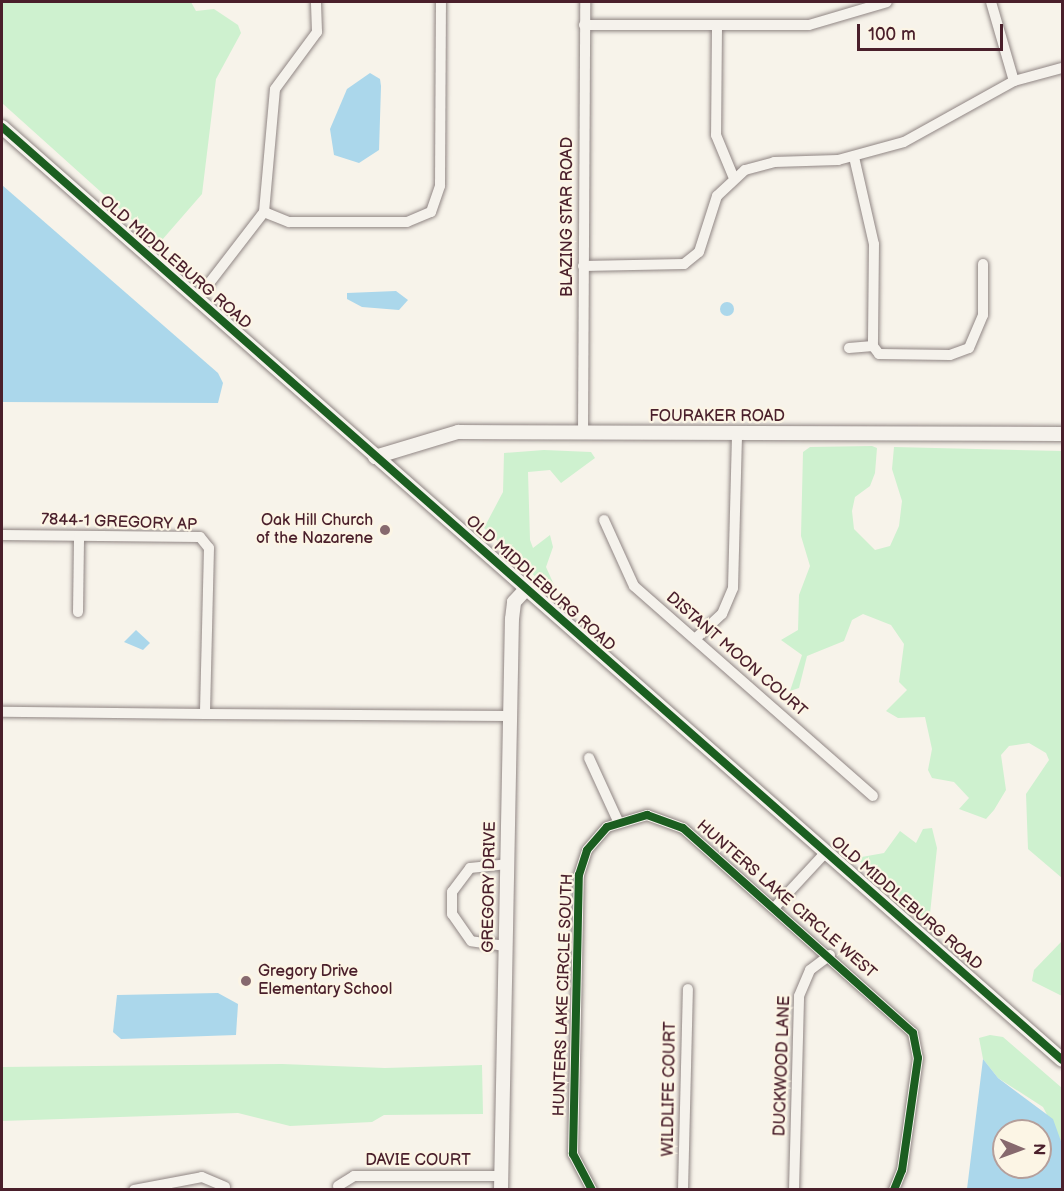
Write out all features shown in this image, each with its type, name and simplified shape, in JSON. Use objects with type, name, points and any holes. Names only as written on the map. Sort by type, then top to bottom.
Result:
[{"type":"main road","name":"OLD MIDDLEBURG ROAD","points":[[2,127],[525,590],[1062,1060]]},
{"type":"main road","name":"FOURAKER ROAD","points":[[375,457],[458,432],[1062,434]]},
{"type":"main road","name":"GREGORY DRIVE","points":[[501,1183],[512,619],[525,590]]},
{"type":"street","points":[[197,298],[264,212],[275,89],[317,32],[316,2]]},
{"type":"street","points":[[264,212],[289,222],[421,219],[437,202],[440,186],[441,2]]},
{"type":"street","name":"BLAZING STAR ROAD","points":[[583,433],[585,2]]},
{"type":"street","points":[[584,25],[809,25],[887,2]]},
{"type":"street","points":[[991,2],[1014,81]]},
{"type":"street","points":[[717,26],[717,135],[733,176]]},
{"type":"street","points":[[583,266],[684,264],[699,252],[717,196],[733,176],[766,163],[854,157],[938,127],[1014,81],[1062,68]]},
{"type":"street","points":[[854,157],[874,244],[873,346],[879,354],[950,355],[969,348],[983,315],[983,264]]},
{"type":"street","points":[[849,348],[873,346]]},
{"type":"street","points":[[695,639],[722,614],[733,588],[736,434]]},
{"type":"street","name":"DISTANT MOON COURT","points":[[604,520],[630,580],[873,796]]},
{"type":"street","name":"7844-1 GREGORY AP","points":[[2,535],[200,537],[207,543],[205,714]]},
{"type":"street","points":[[78,612],[79,536]]},
{"type":"street","points":[[2,712],[509,716]]},
{"type":"street","points":[[589,758],[618,821]]},
{"type":"street","name":"HUNTERS LAKE CIRCLE WEST","points":[[618,821],[647,815],[675,822],[903,1021],[917,1042],[903,1170],[894,1190]]},
{"type":"street","name":"HUNTERS LAKE CIRCLE SOUTH","points":[[589,1186],[573,1154],[579,875],[594,838],[618,821]]},
{"type":"street","points":[[775,907],[826,852]]},
{"type":"street","points":[[505,946],[471,941],[452,914],[452,892],[470,868],[507,864]]},
{"type":"street","name":"DUCKWOOD LANE","points":[[794,1190],[798,996],[810,970],[830,955]]},
{"type":"street","name":"WILDLIFE COURT","points":[[683,1190],[688,989]]},
{"type":"street","name":"DAVIE COURT","points":[[338,1186],[354,1176],[501,1183]]},
{"type":"street","points":[[134,1190],[202,1177],[225,1187]]},
{"type":"green space","points":[[2,2],[191,2],[196,11],[214,9],[238,25],[241,33],[216,79],[202,194],[162,240],[151,237],[2,103]]},
{"type":"green space","points":[[872,446],[877,448],[875,473],[870,486],[855,497],[852,511],[854,529],[875,550],[890,546],[899,526],[902,501],[892,469],[894,447],[1062,451],[1062,878],[1028,849],[1026,794],[1049,760],[1046,753],[1029,743],[1009,746],[1001,755],[1006,790],[994,810],[986,819],[959,809],[969,798],[954,782],[932,778],[928,770],[932,749],[925,717],[898,718],[886,711],[907,690],[899,682],[904,644],[891,625],[863,614],[852,620],[844,641],[807,656],[799,688],[790,691],[802,655],[781,640],[798,630],[799,595],[810,566],[801,536],[803,452],[810,447]]},
{"type":"green space","points":[[544,450],[591,452],[595,458],[561,483],[550,470],[528,472],[530,540],[533,548],[550,535],[553,547],[546,567],[555,587],[544,585],[484,528],[503,492],[504,453]]},
{"type":"green space","points":[[932,828],[937,848],[929,923],[856,858],[884,853],[900,831],[916,843],[923,829]]},
{"type":"green space","points":[[1062,941],[1062,996],[1032,981],[1034,970]]},
{"type":"green space","points":[[990,1035],[1003,1037],[1062,1088],[1062,1144],[1052,1125],[1052,1119],[1049,1119],[1043,1107],[998,1078],[983,1059],[979,1038]]},
{"type":"green space","points":[[282,1064],[385,1068],[482,1065],[483,1114],[384,1115],[372,1122],[290,1126],[238,1113],[2,1121],[2,1067]]},
{"type":"water","points":[[370,73],[380,79],[381,86],[379,150],[359,163],[334,155],[330,129],[347,89]]},
{"type":"water","points":[[2,185],[218,373],[223,383],[218,403],[2,402]]},
{"type":"water","points":[[396,291],[408,300],[399,310],[362,307],[347,299],[347,293]]},
{"type":"water","points":[[727,302],[732,304],[734,309],[732,314],[727,316],[722,314],[720,309],[722,304]]},
{"type":"water","points":[[136,630],[150,643],[143,650],[124,642]]},
{"type":"water","points":[[218,993],[238,1004],[236,1035],[121,1039],[113,1032],[117,995]]},
{"type":"water","points":[[983,1059],[998,1078],[1053,1119],[1062,1144],[1062,1189],[967,1189]]},
{"type":"cycle path","points":[[2,127],[1062,1060]]},
{"type":"cycle path","points":[[592,1190],[573,1154],[579,875],[587,850],[607,827],[647,815],[683,828],[913,1033],[918,1058],[902,1170],[894,1190]]},
{"type":"place","name":"Oak Hill Church of the Nazarene","points":[[385,530]]},
{"type":"place","name":"Gregory Drive Elementary School","points":[[246,981]]}]
